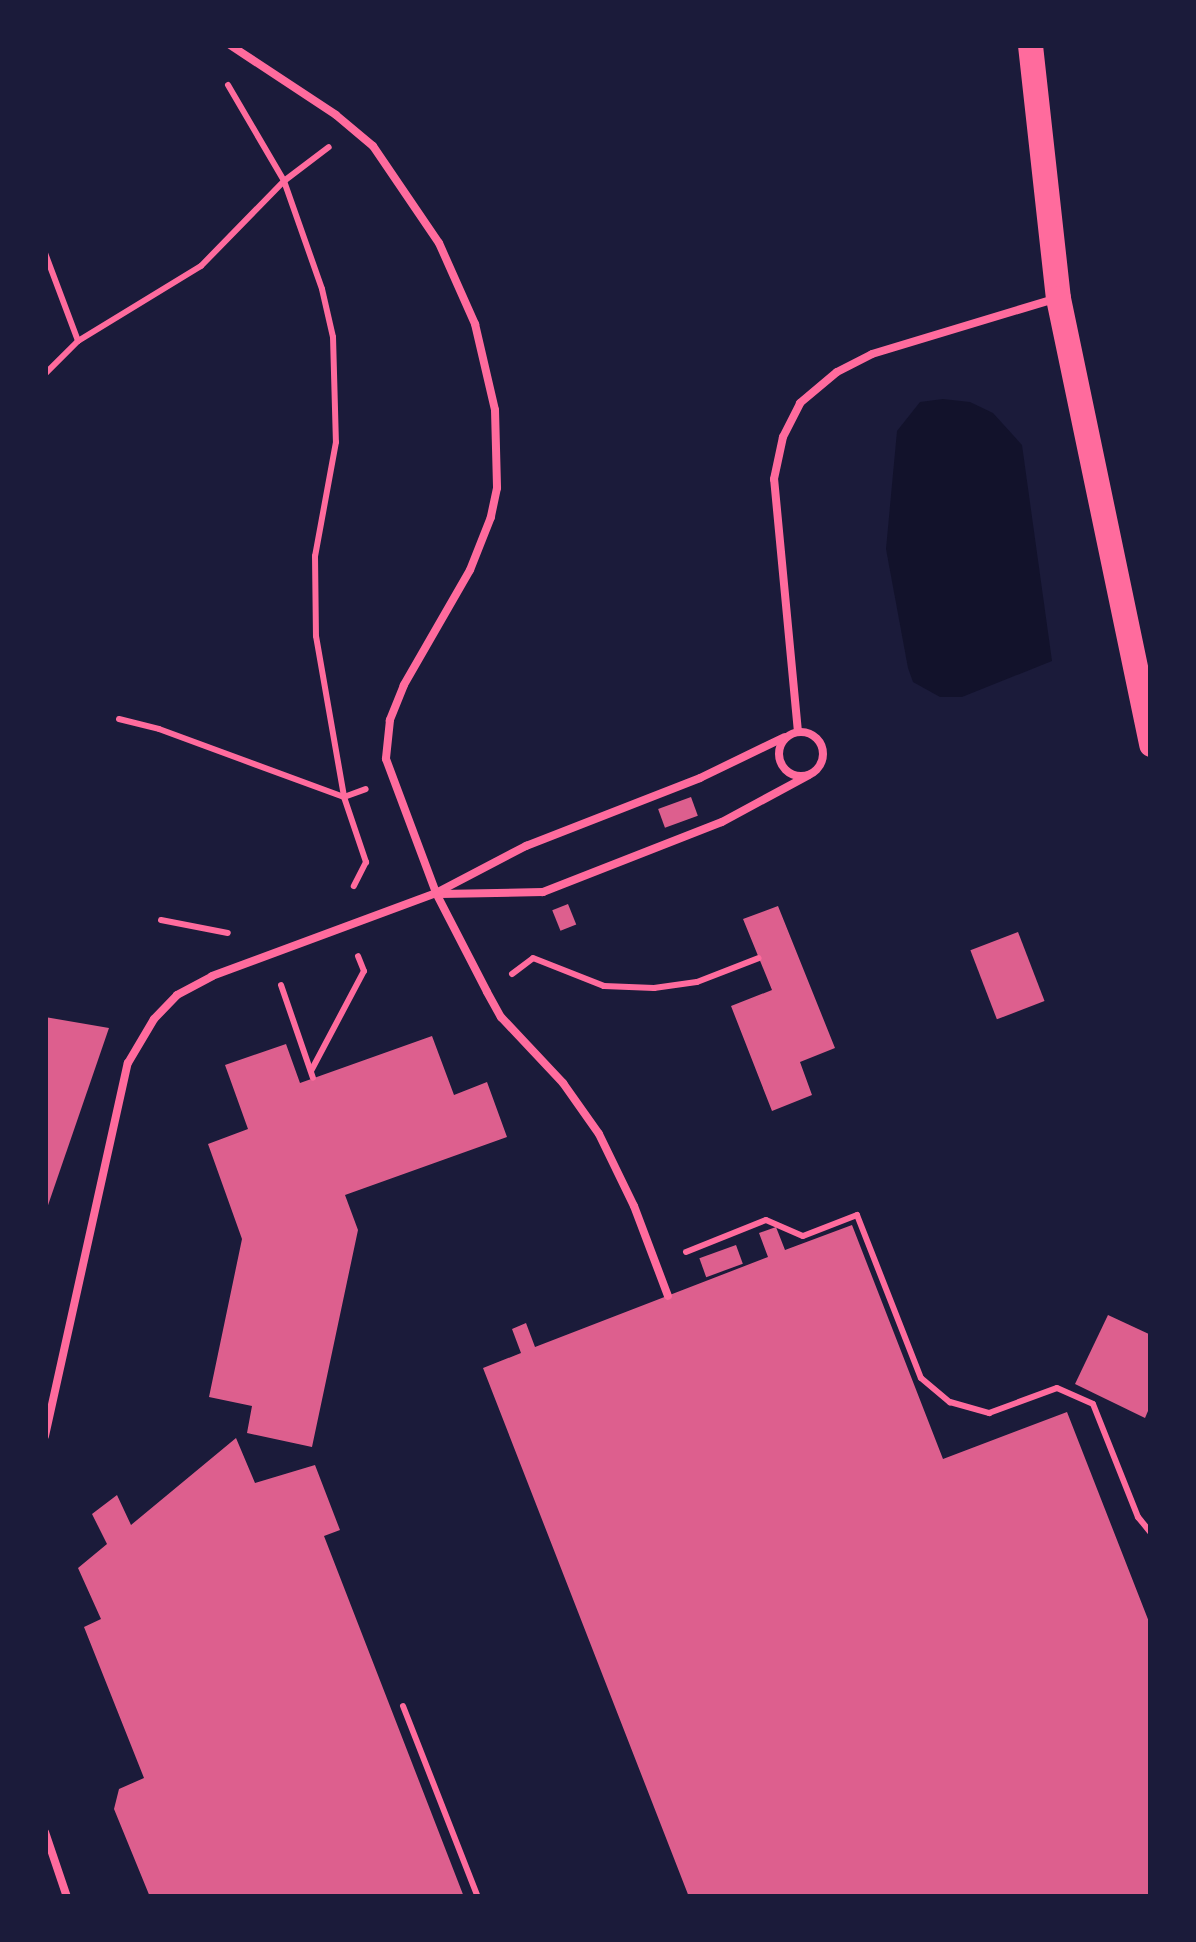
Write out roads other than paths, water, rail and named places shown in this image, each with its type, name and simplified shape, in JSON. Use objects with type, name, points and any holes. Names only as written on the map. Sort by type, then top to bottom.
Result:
[{"type":"main road","points":[[1030,45],[1058,298],[1151,744]]},
{"type":"lane","points":[[230,45],[373,146],[417,206],[463,292],[490,383],[496,488],[484,543],[404,685],[390,720],[385,742],[390,779],[436,894],[487,992],[502,1017],[563,1083],[599,1134],[668,1296]]},
{"type":"lane","points":[[798,732],[774,480],[783,437],[800,403],[836,372],[872,354],[1058,298]]},
{"type":"lane","points":[[45,1436],[128,1063],[154,1019],[177,995],[203,980],[436,894],[526,846],[700,778],[784,737],[798,732],[813,735],[822,746],[822,762],[809,775],[722,822],[543,892],[436,894]]},
{"type":"lane","points":[[784,737],[780,752],[783,765],[793,774],[809,775]]},
{"type":"lane","points":[[45,1832],[67,1897]]}]
